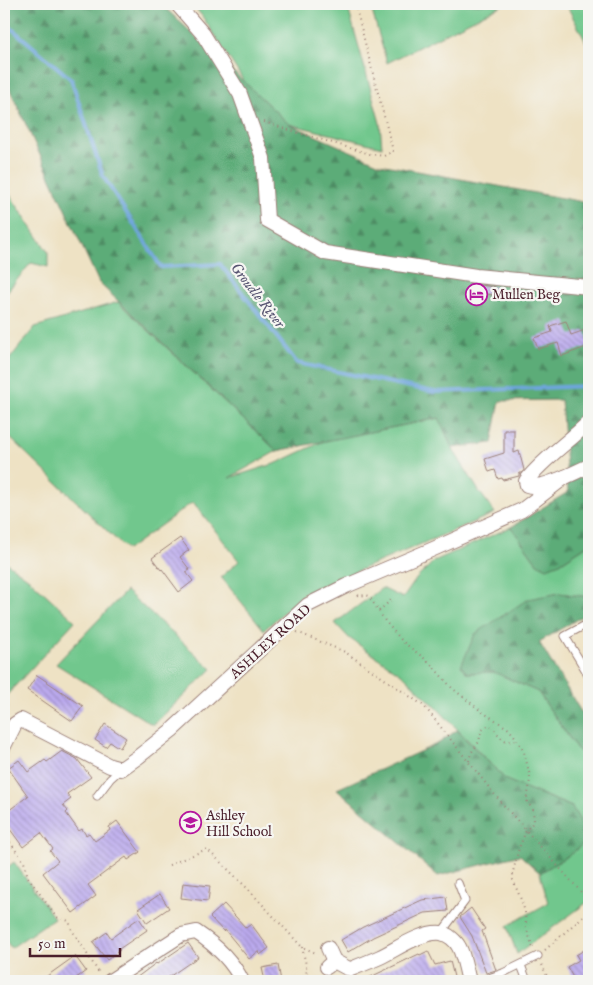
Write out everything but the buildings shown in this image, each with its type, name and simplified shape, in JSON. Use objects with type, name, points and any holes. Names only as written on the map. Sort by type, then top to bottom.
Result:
[{"type":"street","points":[[177,4],[203,34],[240,94],[263,158],[267,220],[325,253],[476,276],[589,287]]},
{"type":"street","points":[[589,422],[534,471],[526,481],[527,485],[532,487],[540,486],[589,466]]},
{"type":"street","name":"ASHLEY ROAD","points":[[121,769],[172,730],[308,605],[352,583],[522,510],[564,477]]},
{"type":"street","points":[[4,746],[15,724],[21,720],[110,766],[121,769]]},
{"type":"street","points":[[109,979],[181,935],[196,932],[210,941],[232,964],[242,981]]},
{"type":"street","points":[[330,959],[351,969],[379,958],[420,937],[441,933],[447,935],[460,948],[469,981]]},
{"type":"lane","points":[[589,623],[565,636],[589,676]]},
{"type":"lane","points":[[98,796],[110,779],[121,769]]},
{"type":"lane","points":[[441,933],[465,901],[458,883]]},
{"type":"lane","points":[[480,981],[503,973],[538,956]]},
{"type":"lane","points":[[520,965],[527,981]]},
{"type":"path","points":[[248,116],[370,154],[384,156],[393,151],[355,4]]},
{"type":"path","points":[[352,583],[355,593],[359,596],[366,594],[403,642],[429,662],[452,688],[481,711],[509,729],[524,752],[530,776],[530,790],[526,800],[532,810],[534,821],[526,830],[519,848],[513,880],[525,912],[526,927],[549,981]]},
{"type":"path","points":[[379,611],[392,599]]},
{"type":"path","points":[[283,627],[345,652],[424,706],[499,800],[589,901]]},
{"type":"path","points":[[468,761],[479,742],[481,731],[489,726],[505,741],[517,740]]},
{"type":"path","points":[[4,834],[24,862],[28,876],[56,917],[69,921],[72,930],[109,979]]},
{"type":"path","points":[[170,865],[207,849],[247,888],[302,947],[307,981]]},
{"type":"path","points":[[538,956],[589,911]]},
{"type":"green space","points":[[4,4],[161,4],[289,124],[380,164],[589,203],[589,544],[560,563],[547,568],[537,563],[511,527],[568,492],[561,400],[500,401],[492,443],[452,448],[439,418],[277,451],[99,283],[4,77]]},
{"type":"green space","points":[[192,4],[347,4],[380,123],[382,147],[289,124],[245,83],[202,16]]},
{"type":"green space","points":[[370,4],[504,4],[387,63]]},
{"type":"green space","points":[[566,4],[589,4],[589,48]]},
{"type":"green space","points":[[4,186],[48,252],[48,267],[31,263],[5,294],[4,332]]},
{"type":"green space","points":[[118,302],[277,451],[229,478],[277,463],[324,441],[440,418],[452,448],[495,513],[305,593],[264,630],[221,577],[239,561],[193,502],[127,550],[4,432],[4,366],[35,327]]},
{"type":"green space","points":[[511,527],[537,563],[560,563],[589,544],[589,597],[559,593],[467,673],[494,672],[538,692],[577,749],[589,759],[589,901],[517,954],[507,926],[548,903],[540,873],[572,853],[572,807],[506,780],[404,676],[349,638],[335,623],[382,588],[403,598],[417,578],[434,561]]},
{"type":"green space","points":[[4,561],[29,579],[75,621],[5,697],[8,708],[4,717]]},
{"type":"green space","points":[[126,591],[212,669],[153,725],[56,664]]},
{"type":"green space","points":[[559,593],[589,597],[589,612],[539,642],[589,725],[589,759],[577,749],[538,692],[494,672],[467,673],[461,666],[475,634],[528,599]]},
{"type":"green space","points":[[457,730],[506,780],[572,807],[583,826],[584,843],[572,853],[540,873],[520,855],[438,876],[337,789],[439,743]]},
{"type":"green space","points":[[14,862],[54,918],[11,948],[4,938],[4,870]]},
{"type":"waterway","name":"Groudle River","points":[[4,22],[71,79],[103,176],[161,267],[220,264],[297,363],[434,392],[589,386]]},
{"type":"place","name":"Mullen Beg","points":[[476,294]]},
{"type":"place","name":"Ashley Hill School","points":[[190,823]]}]
